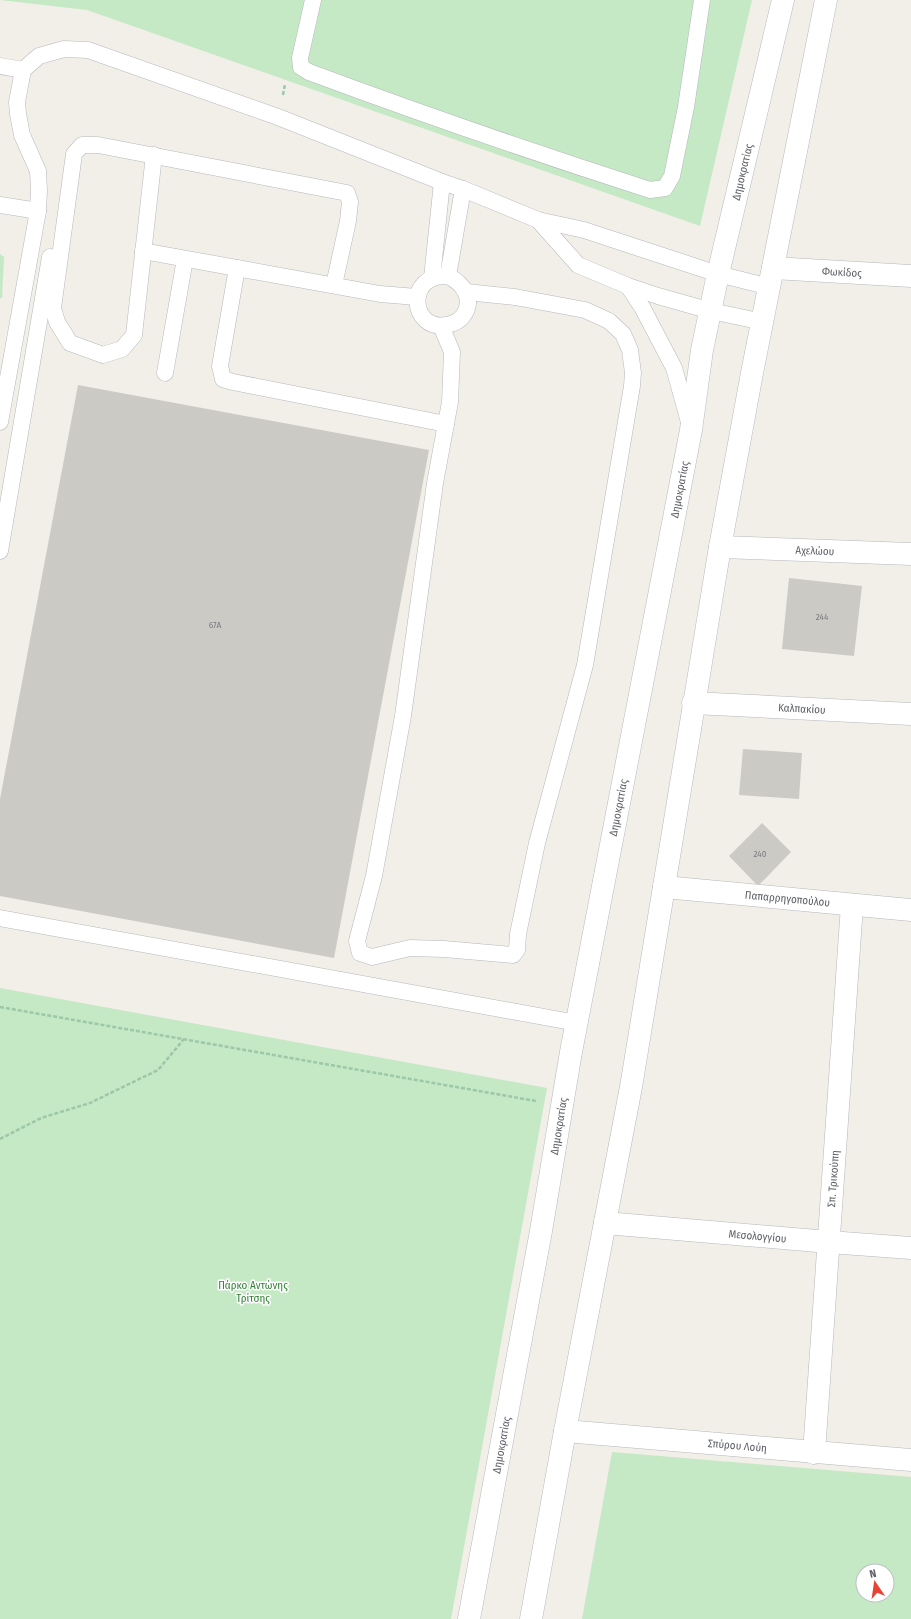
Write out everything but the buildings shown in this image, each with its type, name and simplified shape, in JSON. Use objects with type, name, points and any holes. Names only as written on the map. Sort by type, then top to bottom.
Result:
[{"type":"main road","name":"Δημοκρατίας","points":[[469,1619],[541,1231],[577,1023],[691,430],[702,350],[781,0]]},
{"type":"main road","points":[[530,1619],[631,1087],[693,703],[720,547],[762,322],[826,0]]},
{"type":"main road","name":"Φωκίδος","points":[[772,277],[911,276]]},
{"type":"main road","name":"Αχελώου","points":[[720,547],[911,554]]},
{"type":"main road","name":"Καλπακίου","points":[[693,703],[911,714]]},
{"type":"main road","name":"Παπαρρηγοπούλου","points":[[664,887],[911,910]]},
{"type":"main road","name":"Σπ. Τρικούπη","points":[[814,1453],[852,905]]},
{"type":"main road","name":"Μεσολογγίου","points":[[605,1223],[911,1248]]},
{"type":"main road","name":"Σπύρου Λούη","points":[[565,1431],[911,1460]]},
{"type":"lane","points":[[313,0],[300,58],[301,67],[309,72],[411,110],[650,190],[665,188],[672,176],[686,107],[702,0]]},
{"type":"lane","points":[[0,422],[38,211],[38,171],[22,135],[17,102],[23,70],[39,56],[64,49],[88,50],[278,117],[538,220],[584,230],[718,274],[772,277]]},
{"type":"lane","points":[[0,66],[23,70]]},
{"type":"lane","points":[[154,156],[134,335],[122,349],[103,354],[70,342],[57,322],[53,308],[74,154],[82,145],[98,145],[347,193],[350,202],[348,220],[334,285]]},
{"type":"lane","points":[[432,278],[442,182]]},
{"type":"lane","points":[[448,276],[463,189]]},
{"type":"lane","points":[[0,205],[38,211]]},
{"type":"lane","points":[[538,220],[578,265],[628,286],[711,311],[762,322]]},
{"type":"lane","points":[[0,551],[53,240]]},
{"type":"lane","points":[[143,251],[380,294],[417,297]]},
{"type":"lane","points":[[165,373],[184,259]]},
{"type":"lane","points":[[237,268],[220,366],[223,378],[233,382],[446,424]]},
{"type":"lane","points":[[440,275],[448,276],[456,279],[466,292],[468,300],[467,308],[457,321],[450,325],[442,326],[433,324],[426,320],[420,313],[417,306],[417,297],[425,282],[440,275]]},
{"type":"lane","points":[[628,286],[652,325],[674,368],[691,430]]},
{"type":"lane","points":[[442,326],[452,352],[450,402],[435,483],[403,716],[374,876],[358,941],[360,953],[372,957],[410,948],[444,949],[513,955],[517,950],[518,934],[532,863],[585,665],[630,399],[633,373],[630,350],[623,334],[609,322],[585,310],[515,297],[466,292]]},
{"type":"lane","points":[[0,918],[577,1023]]},
{"type":"path","points":[[0,1007],[562,1105]]},
{"type":"path","points":[[0,1139],[41,1118],[90,1103],[158,1070],[184,1039]]},
{"type":"green space","points":[[0,0],[752,0],[700,226],[87,10]]},
{"type":"green space","points":[[0,254],[4,257],[2,298],[0,298]]},
{"type":"green space","name":"Πάρκο Αντώνης Τρίτσης","points":[[0,988],[547,1088],[451,1619],[0,1619]]},
{"type":"green space","points":[[612,1452],[911,1477],[911,1619],[582,1619]]}]
